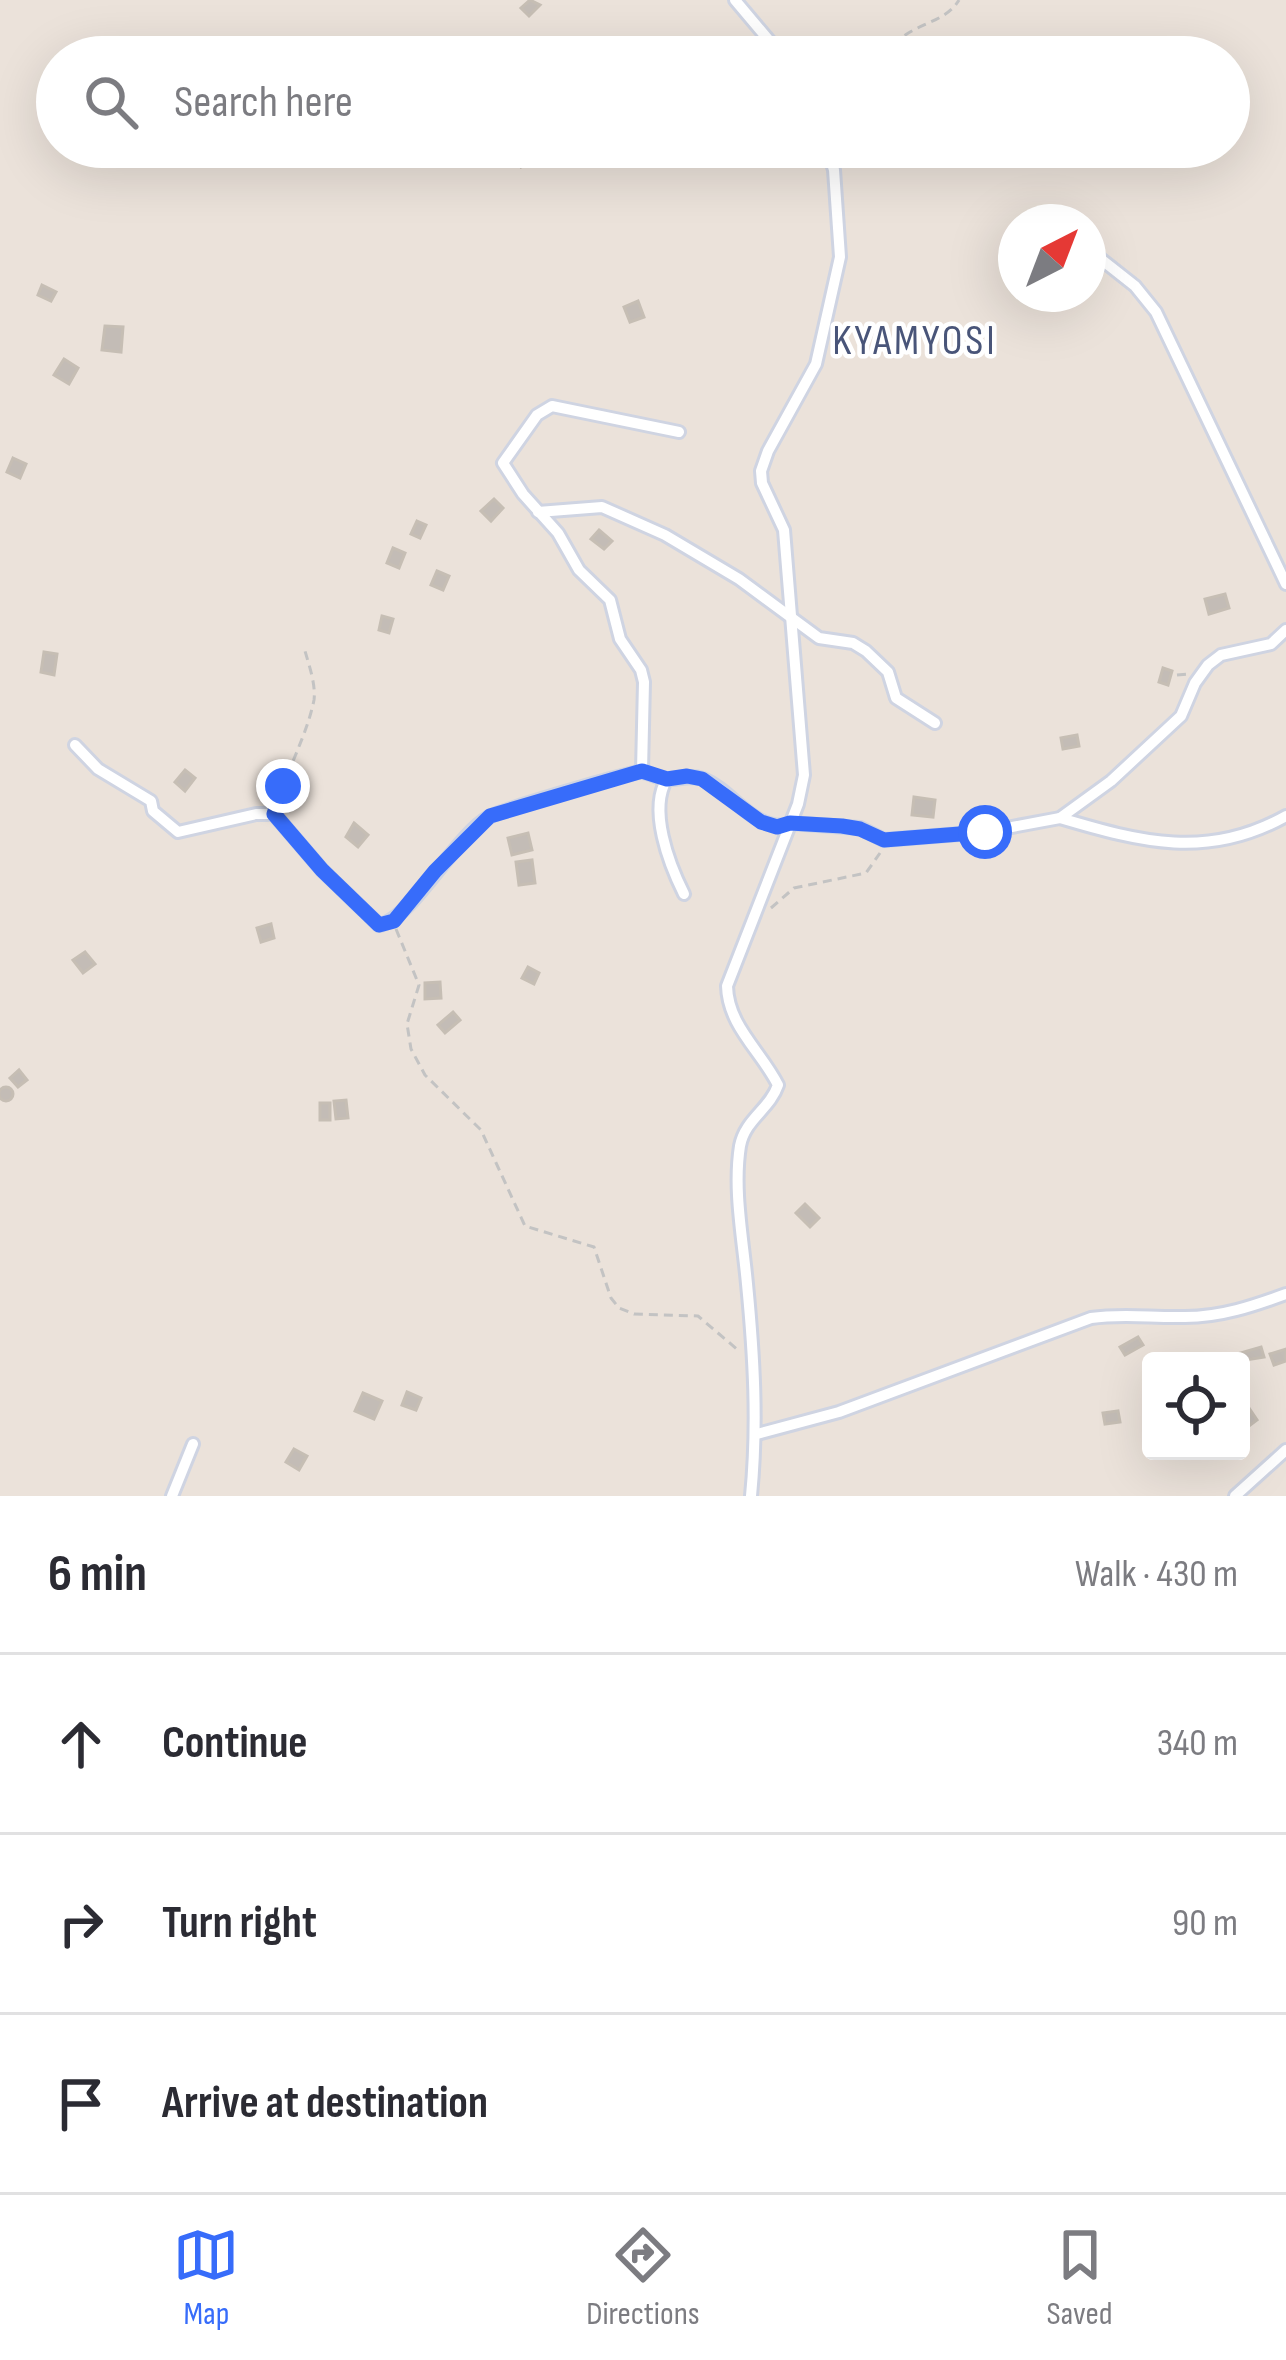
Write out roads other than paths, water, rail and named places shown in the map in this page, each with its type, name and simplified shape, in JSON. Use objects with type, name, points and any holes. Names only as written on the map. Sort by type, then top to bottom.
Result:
[{"type":"street","points":[[734,0],[765,36]]},
{"type":"street","points":[[752,1496],[757,1434],[738,1168],[746,1128],[773,1099],[778,1085],[728,1005],[728,986],[804,775],[784,530],[761,471],[816,364],[840,257],[833,168]]},
{"type":"street","points":[[1106,264],[1135,286],[1156,312],[1286,584]]},
{"type":"street","points":[[642,771],[646,720],[641,670],[620,639],[610,600],[579,570],[558,533],[503,463],[545,407],[679,432]]},
{"type":"street","points":[[538,512],[590,507],[614,510],[699,554],[819,638],[853,643],[866,651],[887,672],[896,698],[934,722]]},
{"type":"street","points":[[75,746],[98,769],[151,801],[167,826],[178,832],[274,814],[379,925],[394,921],[490,816],[642,771],[667,779],[702,779],[761,822],[777,827],[860,829],[884,840],[985,832],[1060,818],[1169,729],[1208,665],[1221,655],[1270,644],[1286,630]]},
{"type":"street","points":[[667,779],[658,801],[673,873],[683,894]]},
{"type":"street","points":[[1060,818],[1106,833],[1197,844],[1231,840],[1286,815]]},
{"type":"street","points":[[757,1434],[900,1390],[1091,1318],[1123,1313],[1219,1315],[1286,1294]]},
{"type":"street","points":[[172,1496],[193,1444]]},
{"type":"street","points":[[1235,1496],[1286,1450]]},
{"type":"district","name":"KYAMYOSI","points":[[915,341]]}]
